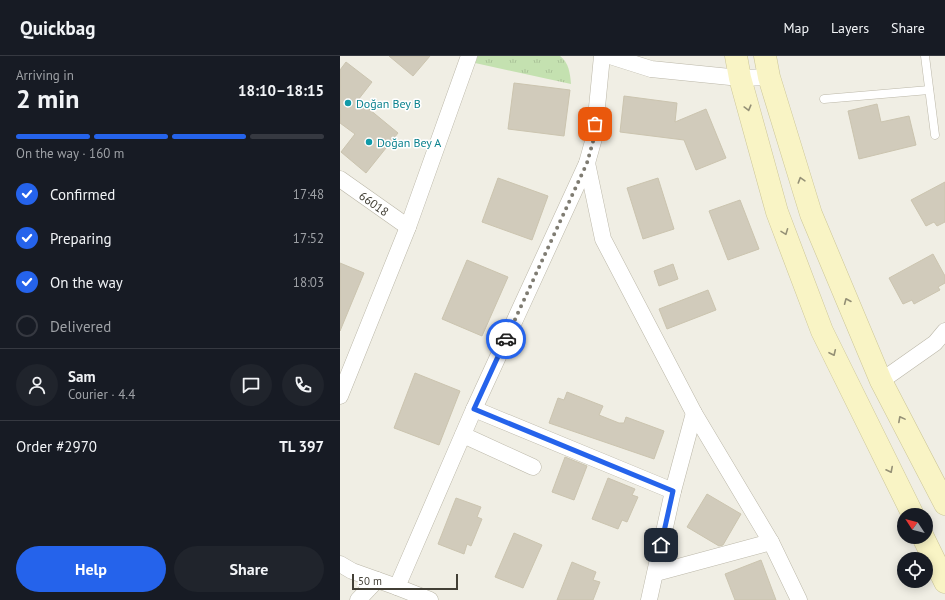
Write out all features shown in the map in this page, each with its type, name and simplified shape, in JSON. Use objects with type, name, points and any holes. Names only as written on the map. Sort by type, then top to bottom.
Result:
[{"type":"main road","points":[[736,56],[740,78],[777,212],[822,332],[910,508]]},
{"type":"main road","points":[[765,56],[811,214],[881,381],[945,504]]},
{"type":"main road","points":[[926,544],[945,582]]},
{"type":"street","points":[[340,396],[408,227],[469,56]]},
{"type":"street","points":[[397,587],[474,409],[587,163],[594,138],[602,56]]},
{"type":"street","points":[[610,56],[651,69],[740,78],[770,77]]},
{"type":"street","points":[[587,163],[603,239],[694,413],[771,542],[799,600]]},
{"type":"street","name":"66018","points":[[340,179],[408,227]]},
{"type":"street","points":[[881,381],[935,344],[945,331]]},
{"type":"street","points":[[474,409],[673,491]]},
{"type":"street","points":[[649,600],[673,491],[694,413]]},
{"type":"street","points":[[463,435],[533,467]]},
{"type":"street","points":[[656,573],[771,542]]},
{"type":"street","points":[[340,564],[352,571],[430,600]]},
{"type":"street","points":[[358,600],[377,580]]},
{"type":"lane","points":[[925,56],[935,135]]},
{"type":"lane","points":[[824,99],[929,90]]},
{"type":"green space","points":[[478,56],[560,56],[567,65],[571,84],[475,63]]},
{"type":"building","points":[[389,56],[430,56],[413,76]]},
{"type":"building","points":[[346,62],[372,82],[358,100],[398,133],[366,173],[341,152],[355,134],[340,123],[340,70]]},
{"type":"building","points":[[514,83],[570,90],[564,136],[508,129]]},
{"type":"building","points":[[624,96],[677,103],[675,122],[706,109],[726,158],[696,170],[684,140],[620,132]]},
{"type":"building","points":[[877,104],[881,122],[909,116],[916,145],[859,159],[848,111]]},
{"type":"building","points":[[498,178],[548,196],[532,240],[482,222]]},
{"type":"building","points":[[658,178],[674,229],[643,239],[627,188]]},
{"type":"building","points":[[945,182],[945,222],[937,226],[934,222],[926,226],[911,200]]},
{"type":"building","points":[[740,200],[759,249],[728,260],[709,211]]},
{"type":"building","points":[[933,254],[945,276],[945,283],[938,287],[940,290],[914,304],[912,300],[903,304],[889,278]]},
{"type":"building","points":[[467,260],[508,277],[482,336],[442,319]]},
{"type":"building","points":[[340,263],[364,273],[340,331]]},
{"type":"building","points":[[673,264],[678,279],[659,286],[654,271]]},
{"type":"building","points":[[708,290],[716,310],[667,329],[659,309]]},
{"type":"building","points":[[415,373],[460,391],[439,445],[394,428]]},
{"type":"building","points":[[567,392],[603,406],[599,415],[619,423],[624,423],[626,417],[664,431],[654,459],[549,423],[558,398],[564,400]]},
{"type":"building","points":[[565,457],[587,466],[574,500],[552,492]]},
{"type":"building","points":[[608,478],[635,489],[632,495],[638,497],[627,522],[622,520],[618,529],[592,519]]},
{"type":"building","points":[[707,494],[741,514],[723,545],[719,546],[687,527]]},
{"type":"building","points":[[456,498],[481,507],[477,517],[482,519],[471,546],[467,544],[464,554],[438,544]]},
{"type":"building","points":[[514,533],[542,545],[523,588],[495,577]]},
{"type":"building","points":[[761,560],[776,600],[735,600],[725,574]]},
{"type":"building","points":[[572,562],[596,572],[593,580],[600,582],[593,600],[557,600]]},
{"type":"way so far","points":[[506,339],[587,163],[594,138],[595,124]]},
{"type":"place","name":"Doğan Bey B","points":[[348,103]]},
{"type":"place","name":"Doğan Bey A","points":[[369,142]]},
{"type":"route","points":[[506,339],[474,409],[673,491],[661,545]]}]
